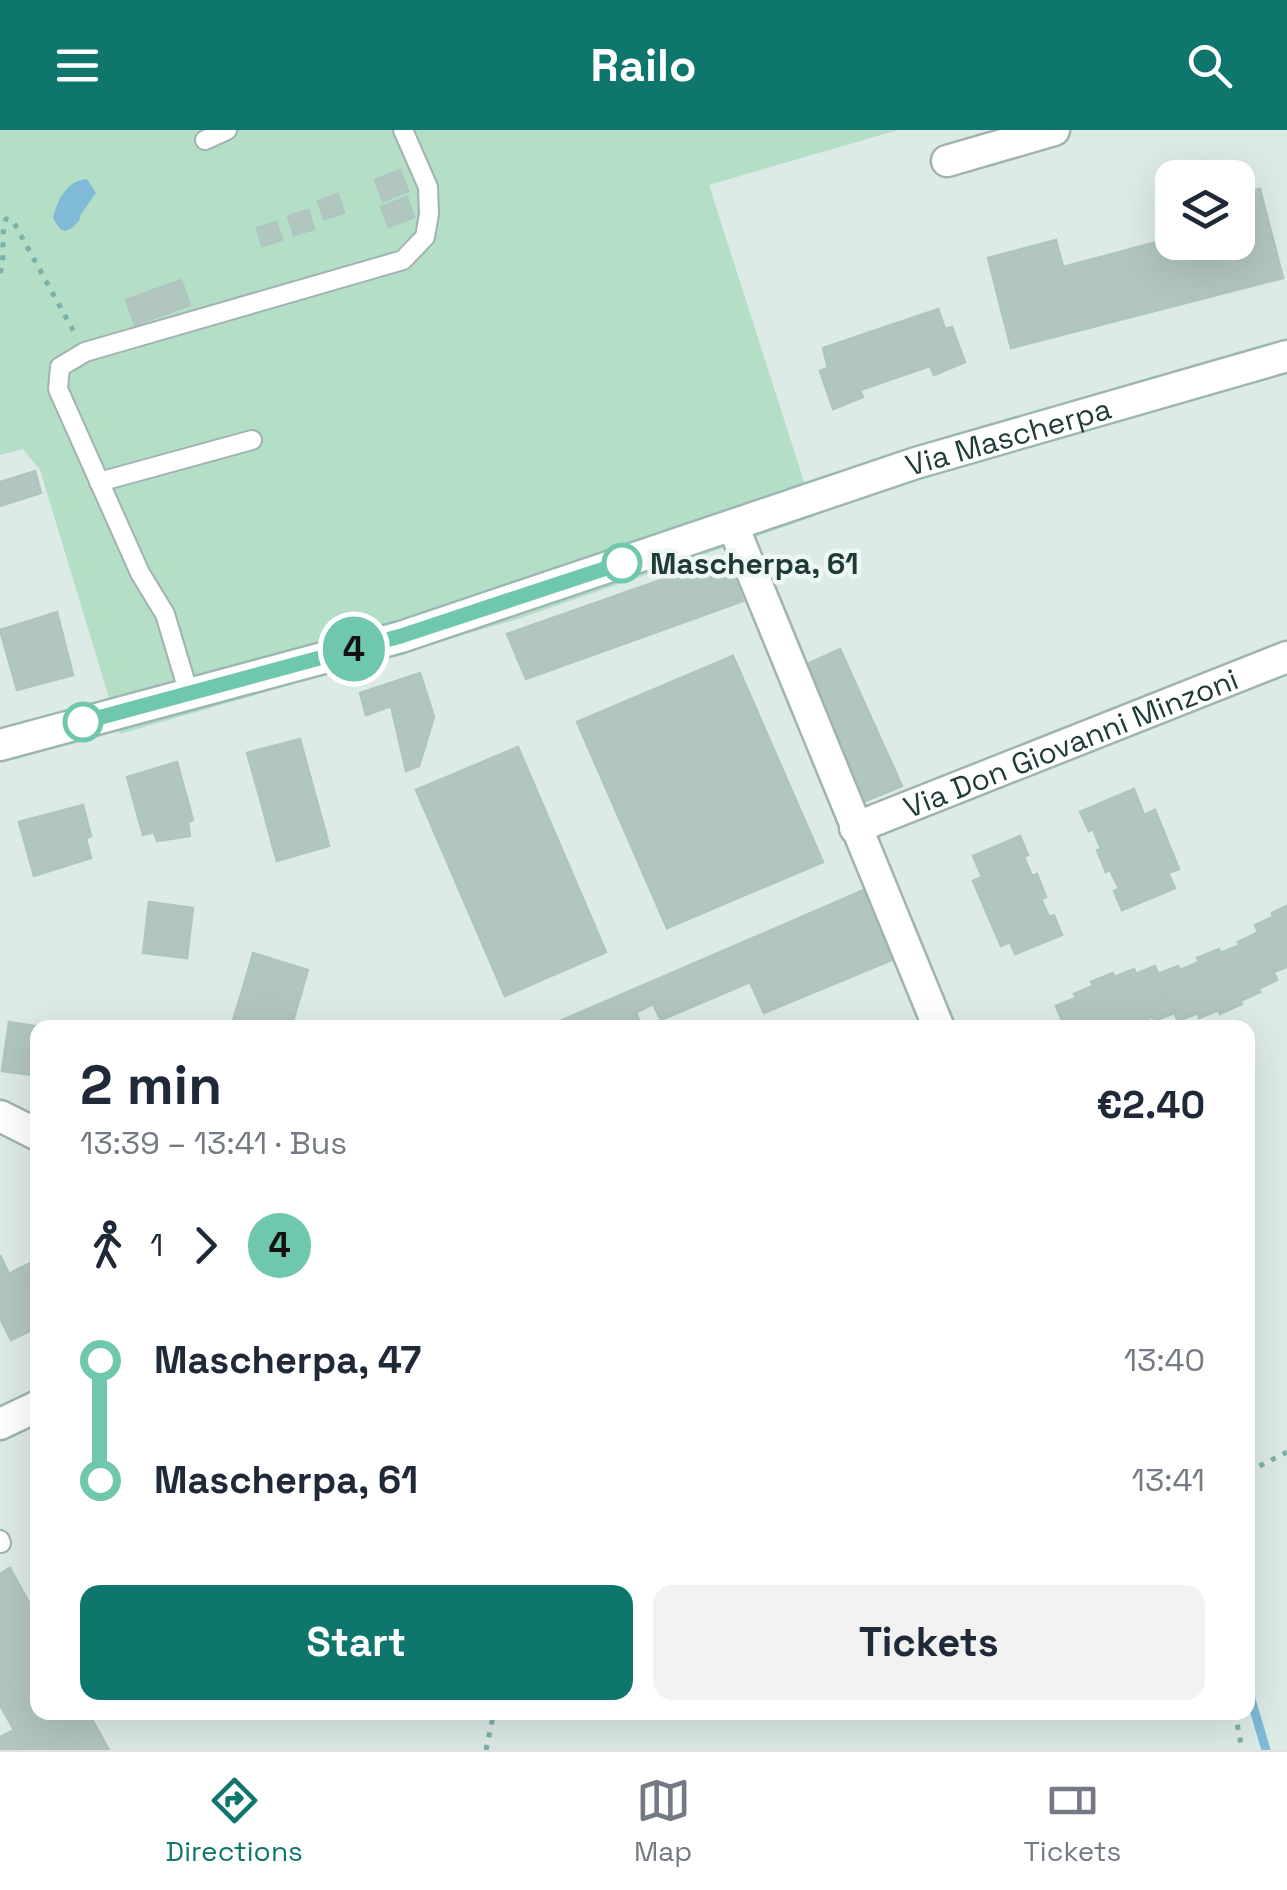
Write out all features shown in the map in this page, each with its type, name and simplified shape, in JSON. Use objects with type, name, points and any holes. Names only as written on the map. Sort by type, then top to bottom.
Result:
[{"type":"street","points":[[947,160],[1054,130]]},
{"type":"street","name":"Via Mascherpa","points":[[0,744],[401,636],[916,463],[1287,356]]},
{"type":"street","points":[[733,526],[935,1020]]},
{"type":"street","name":"Via Don Giovanni Minzoni","points":[[855,828],[1287,657]]},
{"type":"street","points":[[0,1116],[30,1131]]},
{"type":"street","points":[[0,1424],[30,1410]]},
{"type":"lane","points":[[205,140],[227,130]]},
{"type":"lane","points":[[190,694],[165,614],[140,574],[58,389],[60,367],[85,352],[402,260],[425,237],[429,214],[428,187],[403,130]]},
{"type":"lane","points":[[99,482],[252,440]]},
{"type":"path","points":[[0,273],[6,219],[13,221],[85,352]]},
{"type":"path","points":[[1255,1468],[1287,1452]]},
{"type":"path","points":[[486,1750],[492,1720]]},
{"type":"path","points":[[1236,1720],[1242,1750]]},
{"type":"green space","points":[[0,130],[898,130],[709,185],[815,516],[518,619],[120,734],[40,470],[23,449],[0,455]]},
{"type":"water","points":[[87,179],[96,193],[72,228],[60,229],[53,218],[60,198],[68,187]]},
{"type":"building","points":[[400,170],[408,191],[383,201],[375,180]]},
{"type":"building","points":[[1260,189],[1283,278],[1011,348],[988,258],[1056,240],[1063,267],[1155,243],[1155,260],[1255,260],[1255,190]]},
{"type":"building","points":[[338,194],[344,213],[324,219],[318,201]]},
{"type":"building","points":[[407,197],[414,217],[389,227],[381,207]]},
{"type":"building","points":[[308,210],[314,229],[294,235],[288,216]]},
{"type":"building","points":[[276,222],[282,240],[262,246],[257,228]]},
{"type":"building","points":[[181,280],[190,305],[135,325],[126,300]]},
{"type":"building","points":[[938,309],[945,329],[952,327],[965,362],[934,375],[930,366],[860,390],[863,397],[833,409],[820,371],[828,368],[823,348]]},
{"type":"building","points":[[35,471],[41,493],[0,506],[0,482]]},
{"type":"building","points":[[726,557],[743,601],[526,679],[507,634]]},
{"type":"building","points":[[57,612],[73,675],[17,690],[0,630]]},
{"type":"building","points":[[840,649],[902,786],[863,802],[803,666]]},
{"type":"building","points":[[733,656],[823,862],[667,928],[577,722]]},
{"type":"building","points":[[420,673],[434,717],[419,766],[406,771],[391,706],[366,715],[360,693]]},
{"type":"building","points":[[300,739],[313,787],[261,802],[247,753]]},
{"type":"building","points":[[518,747],[606,952],[505,996],[416,790]]},
{"type":"building","points":[[177,762],[193,820],[188,822],[190,836],[157,841],[154,832],[143,835],[127,777]]},
{"type":"building","points":[[313,787],[325,830],[272,844],[261,802]]},
{"type":"building","points":[[1134,789],[1144,815],[1155,810],[1179,869],[1168,873],[1175,888],[1122,910],[1114,891],[1119,889],[1110,870],[1106,872],[1093,829],[1089,831],[1080,812]]},
{"type":"building","points":[[83,805],[91,836],[86,839],[91,858],[34,876],[19,822]]},
{"type":"building","points":[[325,830],[329,846],[277,861],[272,844]]},
{"type":"building","points":[[1020,836],[1032,876],[1037,874],[1046,897],[1041,899],[1049,917],[1054,915],[1062,935],[1015,954],[1010,942],[1001,946],[973,881],[982,877],[973,856]]},
{"type":"building","points":[[864,890],[894,959],[764,1013],[750,982],[661,1020],[653,1004],[636,1013],[639,1020],[563,1020]]},
{"type":"building","points":[[149,902],[193,908],[187,958],[143,953]]},
{"type":"building","points":[[1287,906],[1287,967],[1274,972],[1255,925]]},
{"type":"building","points":[[1257,933],[1277,980],[1220,1014],[1219,1010],[1199,1018],[1198,1013],[1178,1020],[1158,974],[1178,966],[1180,970],[1199,962],[1197,958],[1240,945],[1238,942]]},
{"type":"building","points":[[253,953],[308,970],[293,1020],[281,1020],[286,1001],[243,988]]},
{"type":"building","points":[[1155,966],[1174,1013],[1157,1020],[1062,1020],[1056,1006],[1076,998],[1074,994],[1093,986],[1091,982],[1134,969],[1136,974]]},
{"type":"building","points":[[243,988],[286,1001],[281,1020],[233,1020]]},
{"type":"building","points":[[9,1022],[21,1024],[17,1050],[30,1053],[30,1075],[2,1071]]},
{"type":"building","points":[[21,1024],[30,1025],[30,1053],[17,1050]]},
{"type":"building","points":[[0,1255],[9,1274],[20,1268],[30,1287],[30,1331],[11,1340],[0,1318]]},
{"type":"building","points":[[30,1263],[30,1287],[20,1268]]},
{"type":"building","points":[[10,1568],[30,1604],[30,1720],[92,1720],[109,1750],[0,1750],[0,1737],[14,1730],[0,1705],[0,1574]]},
{"type":"waterway","points":[[1255,1713],[1266,1750]]},
{"type":"bus line","name":"4","points":[[83,722],[401,636],[622,563]]},
{"type":"place","name":"Mascherpa, 61","points":[[622,563]]}]
